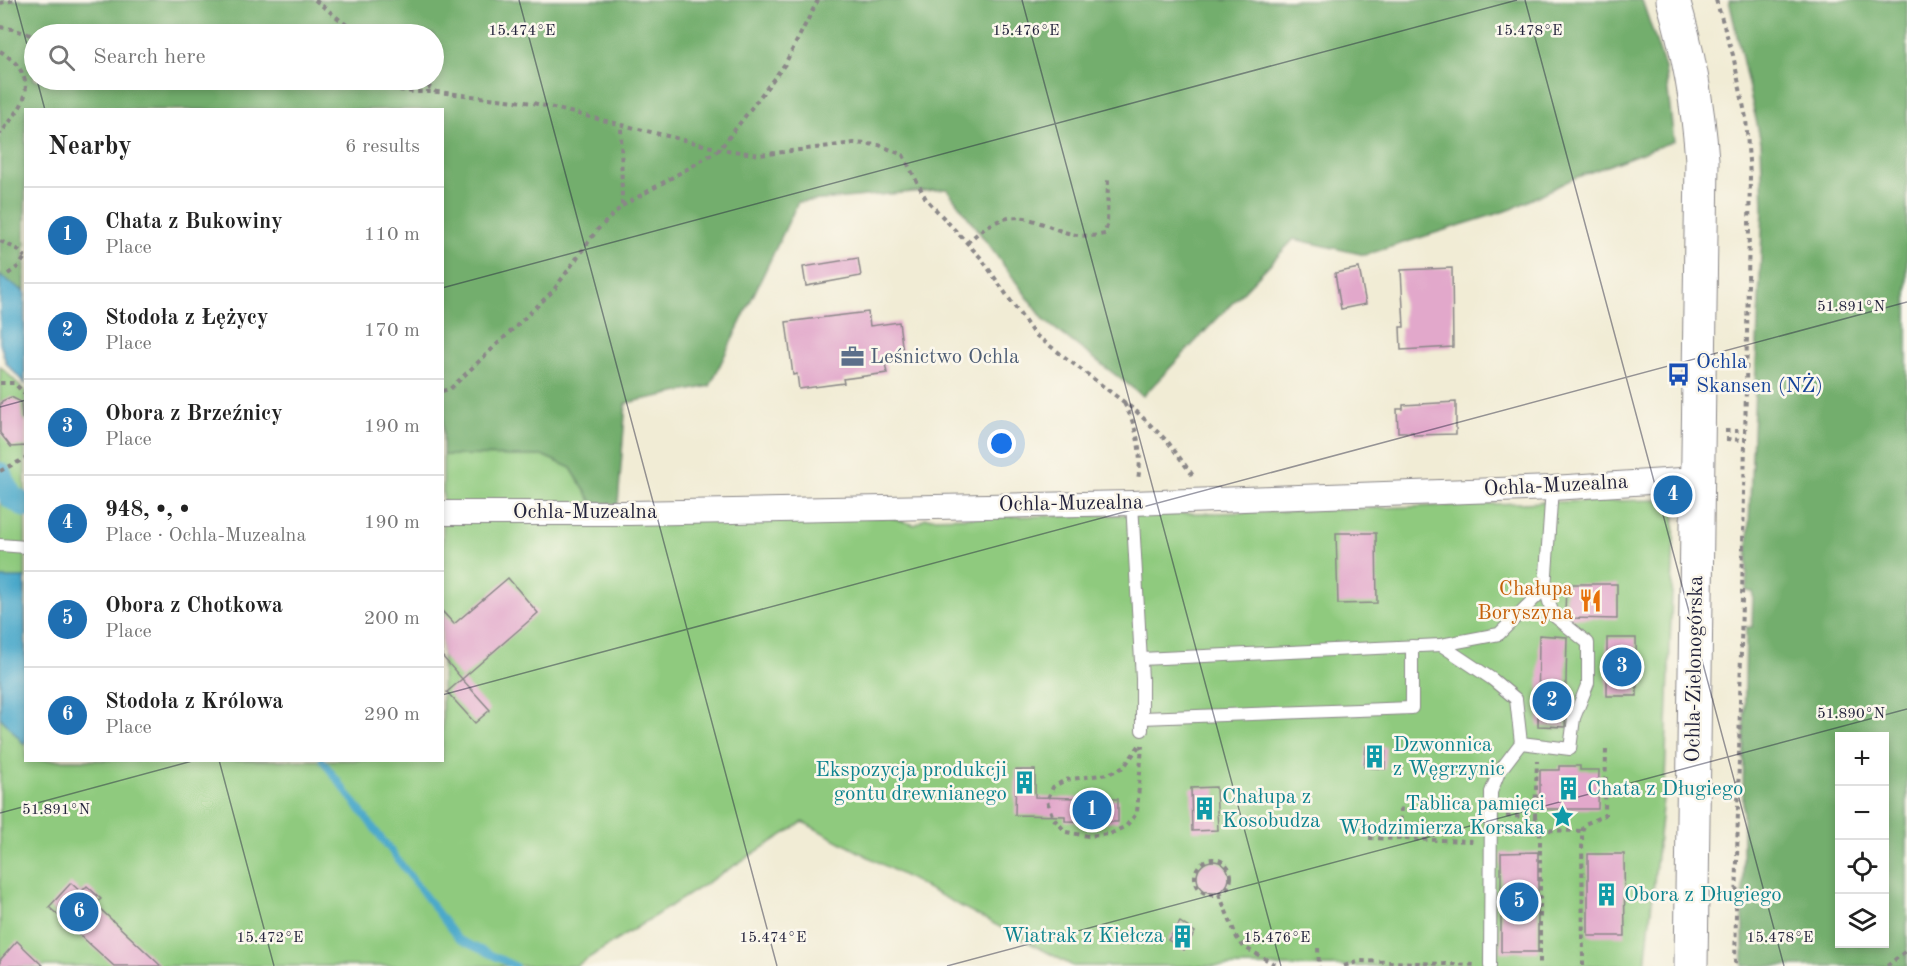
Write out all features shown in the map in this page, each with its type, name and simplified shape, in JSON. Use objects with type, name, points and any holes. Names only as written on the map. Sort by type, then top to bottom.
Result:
[{"type":"street","name":"Ochla-Zielonogórska","points":[[1673,0],[1693,77],[1701,160],[1691,966]]},
{"type":"street","name":"Ochla-Muzealna","points":[[444,513],[642,513],[1132,503],[1552,488],[1698,479]]},
{"type":"lane","points":[[1521,743],[1570,749],[1574,718],[1588,683],[1588,643],[1553,615],[1545,588],[1552,488]]},
{"type":"lane","points":[[1132,503],[1141,659],[1142,729],[1412,708],[1412,646]]},
{"type":"lane","points":[[0,545],[24,547]]},
{"type":"lane","points":[[1141,659],[1441,645],[1499,634],[1545,588]]},
{"type":"lane","points":[[1441,645],[1516,699],[1521,743],[1499,772],[1491,792],[1490,966]]},
{"type":"path","points":[[0,3],[15,0]]},
{"type":"path","points":[[315,0],[345,24]]},
{"type":"path","points":[[444,390],[450,389],[553,291],[597,230],[622,206],[720,149],[785,64],[818,0]]},
{"type":"path","points":[[1716,0],[1735,65],[1746,118],[1750,176],[1735,966]]},
{"type":"path","points":[[0,27],[24,33]]},
{"type":"path","points":[[0,51],[19,67],[24,76]]},
{"type":"path","points":[[0,134],[23,102],[27,90]]},
{"type":"path","points":[[400,90],[533,103],[720,149],[760,155],[854,143],[879,145],[903,155],[926,199],[981,258],[1033,333],[1137,412],[1168,442],[1197,483]]},
{"type":"path","points":[[621,124],[622,206]]},
{"type":"path","points":[[967,243],[981,229],[999,219],[1014,216],[1090,237],[1105,234],[1108,178]]},
{"type":"path","points":[[0,241],[17,249],[24,256]]},
{"type":"path","points":[[8,274],[19,266],[24,258]]},
{"type":"path","points":[[0,383],[14,383],[24,394]]},
{"type":"path","points":[[1124,402],[1132,417],[1141,460],[1132,503]]},
{"type":"path","points":[[1,470],[24,459]]},
{"type":"path","points":[[1142,729],[1137,813],[1126,826],[1110,834],[1088,836],[1066,832],[1053,818],[1047,801],[1053,787],[1065,780],[1108,774],[1124,767],[1142,729]]},
{"type":"path","points":[[1537,745],[1535,817],[1540,830],[1540,966]]},
{"type":"path","points":[[1583,966],[1582,831],[1585,824],[1605,815],[1606,748]]},
{"type":"path","points":[[1400,839],[1401,805]]},
{"type":"path","points":[[1491,815],[1535,817]]},
{"type":"path","points":[[1540,830],[1582,831]]},
{"type":"path","points":[[1369,838],[1490,841]]},
{"type":"path","points":[[1217,859],[1228,867],[1231,876],[1229,885],[1219,894],[1204,893],[1197,886],[1195,872],[1204,861],[1217,859]]},
{"type":"path","points":[[1219,894],[1237,938],[1244,947],[1278,966]]},
{"type":"path","points":[[1318,948],[1319,966]]},
{"type":"path","points":[[1887,966],[1907,950]]},
{"type":"path","points":[[1344,966],[1360,961],[1490,966]]},
{"type":"green space","points":[[0,0],[1642,0],[1665,68],[1674,141],[1572,179],[1512,209],[1365,255],[1294,239],[1143,396],[1045,321],[947,189],[798,202],[710,386],[626,403],[618,504],[592,502],[571,468],[544,456],[444,455],[444,108],[24,108],[24,291],[0,276]]},
{"type":"green space","points":[[1729,0],[1907,0],[1907,966],[1743,966],[1746,627],[1752,627],[1753,592],[1746,591],[1763,210],[1761,142]]},
{"type":"green space","points":[[0,366],[24,390],[24,762],[444,762],[444,455],[544,456],[571,468],[596,509],[889,517],[915,525],[925,518],[1263,512],[1547,502],[1663,500],[1675,510],[1665,780],[1645,966],[1073,966],[803,822],[576,966],[0,966]]},
{"type":"water","points":[[0,276],[24,291],[24,383],[6,363],[0,343]]},
{"type":"water","points":[[0,578],[24,578],[24,744],[0,717]]},
{"type":"building","points":[[858,258],[861,276],[806,286],[803,267]]},
{"type":"building","points":[[1359,268],[1366,304],[1341,309],[1335,273]]},
{"type":"building","points":[[1452,268],[1453,347],[1401,350],[1400,327],[1404,327],[1401,270]]},
{"type":"building","points":[[868,312],[870,326],[899,322],[904,360],[885,363],[887,373],[843,379],[844,383],[799,389],[797,374],[793,375],[786,322]]},
{"type":"building","points":[[11,397],[21,402],[24,446],[11,447],[0,433],[2,401]]},
{"type":"building","points":[[1456,402],[1456,434],[1414,435],[1413,432],[1398,432],[1397,409],[1403,409],[1403,405]]},
{"type":"building","points":[[1336,533],[1376,533],[1377,603],[1338,604]]},
{"type":"building","points":[[508,578],[538,613],[462,679],[444,658],[444,613],[454,624]]},
{"type":"building","name":"Chałupa Boryszyna","points":[[1566,584],[1617,584],[1617,619],[1570,618],[1565,614]]},
{"type":"building","points":[[1539,635],[1567,637],[1565,727],[1538,726]]},
{"type":"building","points":[[1607,638],[1636,638],[1637,696],[1607,696]]},
{"type":"building","points":[[462,679],[490,710],[475,723],[447,692]]},
{"type":"building","name":"Dzwonnica z Węgrzynic","points":[[1366,746],[1386,747],[1385,769],[1364,767]]},
{"type":"building","name":"Chata z Długiego","points":[[1559,766],[1580,766],[1580,770],[1599,770],[1598,809],[1540,809],[1540,770],[1559,770]]},
{"type":"building","points":[[1016,770],[1035,770],[1035,797],[1118,799],[1118,822],[1065,821],[1065,816],[1015,815]]},
{"type":"building","name":"Chałupa z Kosobudza","points":[[1216,787],[1218,830],[1192,831],[1191,788]]},
{"type":"building","points":[[1538,852],[1538,952],[1501,952],[1501,853]]},
{"type":"building","name":"Obora z Długiego","points":[[1588,854],[1624,854],[1625,936],[1588,936]]},
{"type":"building","points":[[1213,861],[1224,866],[1229,877],[1224,888],[1213,893],[1202,888],[1197,877],[1202,866]]},
{"type":"building","points":[[71,883],[81,892],[87,886],[101,899],[95,904],[161,966],[114,966],[49,907]]},
{"type":"building","name":"Wiatrak z Kiełcza","points":[[1180,922],[1195,932],[1184,950],[1168,940]]},
{"type":"building","points":[[17,941],[43,966],[0,966],[0,960]]},
{"type":"waterway","points":[[0,474],[11,497],[24,505]]},
{"type":"waterway","points":[[324,762],[458,939],[515,966]]},
{"type":"place","name":"Leśnictwo Ochla","points":[[852,357]]},
{"type":"place","name":"Ochla Skansen (NŻ)","points":[[1678,374]]},
{"type":"place","name":"948, •, •","points":[[1673,495]]},
{"type":"place","name":"Chałupa Boryszyna","points":[[1591,601]]},
{"type":"place","name":"Obora z Brzeźnicy","points":[[1622,667]]},
{"type":"place","name":"Stodoła z Łężycy","points":[[1552,701]]},
{"type":"place","name":"Dzwonnica z Węgrzynic","points":[[1375,757]]},
{"type":"place","name":"Ekspozycja produkcji gontu drewnianego","points":[[1025,782]]},
{"type":"place","name":"Chata z Długiego","points":[[1569,789]]},
{"type":"place","name":"Chałupa z Kosobudza","points":[[1204,809]]},
{"type":"place","name":"Chata z Bukowiny","points":[[1092,810]]},
{"type":"place","name":"Tablica pamięci Włodzimierza Korsaka","points":[[1563,816]]},
{"type":"place","name":"Obora z Długiego","points":[[1606,895]]},
{"type":"place","name":"Obora z Chotkowa","points":[[1519,902]]},
{"type":"place","name":"Stodoła z Królowa","points":[[79,912]]},
{"type":"place","name":"Wiatrak z Kiełcza","points":[[1182,936]]}]
